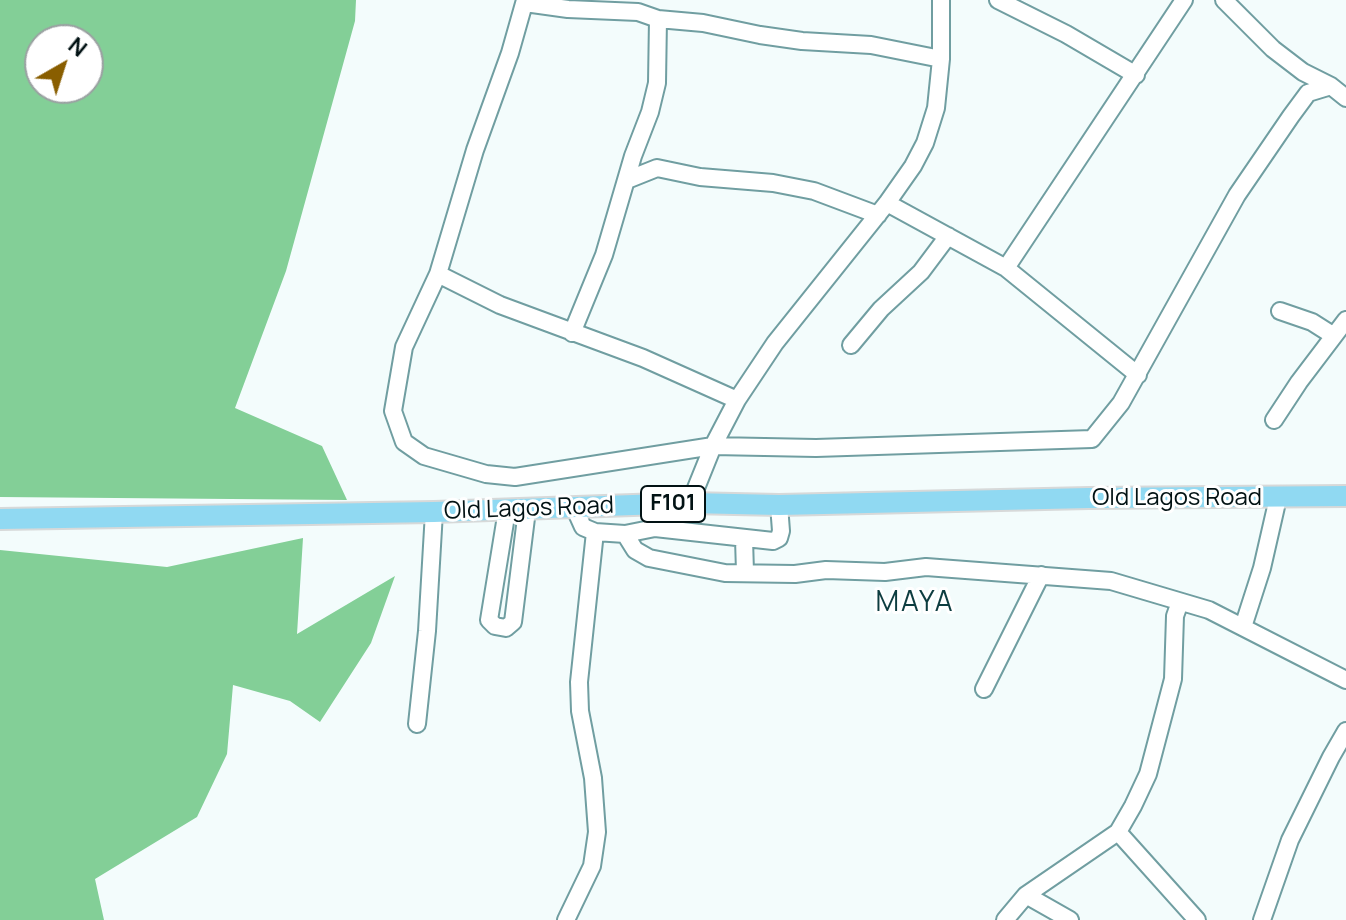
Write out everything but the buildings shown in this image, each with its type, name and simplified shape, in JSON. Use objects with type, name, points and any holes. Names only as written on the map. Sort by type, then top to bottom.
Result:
[{"type":"main road","name":"Old Lagos Road","points":[[0,519],[434,512],[690,503],[779,505],[1346,496]]},
{"type":"street","points":[[690,503],[713,446],[737,400],[783,331],[882,209],[913,166],[925,143],[936,108],[941,59],[941,0]]},
{"type":"street","points":[[998,0],[1066,34],[1136,75]]},
{"type":"street","points":[[1006,268],[1184,0]]},
{"type":"street","points":[[1224,0],[1273,49],[1346,98]]},
{"type":"street","points":[[941,59],[871,45],[802,41],[703,23],[658,19],[638,12],[568,9],[525,1],[438,274],[404,347],[393,411],[404,442],[424,456],[486,474],[515,477],[713,446],[816,448],[1092,439],[1121,403],[1138,375],[1183,288],[1237,195],[1308,93],[1331,86]]},
{"type":"street","points":[[572,333],[604,255],[633,156],[650,112],[657,83],[658,19]]},
{"type":"street","points":[[1303,72],[1308,93]]},
{"type":"street","points":[[627,180],[657,168],[700,177],[773,183],[882,209],[948,236],[1006,268],[1138,375]]},
{"type":"street","points":[[851,345],[881,309],[921,272],[948,236]]},
{"type":"street","points":[[438,274],[500,305],[643,358],[737,400]]},
{"type":"street","points":[[1280,311],[1312,322],[1334,336]]},
{"type":"street","points":[[1274,420],[1346,320]]},
{"type":"street","points":[[1243,627],[1262,568],[1278,498]]},
{"type":"street","points":[[574,507],[583,527],[595,532],[625,534],[655,528],[773,541],[779,538],[781,531],[779,505]]},
{"type":"street","points":[[517,510],[518,584],[513,622],[506,628],[495,626],[489,620],[495,581],[517,510]]},
{"type":"street","points":[[417,724],[427,631],[434,512]]},
{"type":"street","points":[[566,920],[592,866],[597,832],[593,778],[580,711],[579,682],[595,532]]},
{"type":"street","points":[[625,534],[635,550],[649,558],[725,573],[885,572],[926,567],[1111,581],[1209,610],[1346,680]]},
{"type":"street","points":[[744,539],[745,572]]},
{"type":"street","points":[[984,689],[1041,575]]},
{"type":"street","points":[[495,581],[518,584]]},
{"type":"street","points":[[1156,595],[1174,632]]},
{"type":"street","points":[[1005,920],[1026,895],[1118,832],[1148,774],[1173,679],[1175,616],[1180,602]]},
{"type":"street","points":[[1262,920],[1290,840],[1346,731]]},
{"type":"street","points":[[1118,832],[1197,920]]},
{"type":"street","points":[[1026,895],[1070,920]]},
{"type":"green space","points":[[0,0],[356,0],[355,21],[286,271],[235,408],[322,446],[347,500],[0,497]]},
{"type":"green space","points":[[303,538],[297,634],[395,576],[371,643],[320,722],[290,701],[233,685],[227,754],[197,817],[95,879],[104,920],[0,920],[0,550],[167,567]]},
{"type":"district","name":"MAYA","points":[[915,603]]}]
